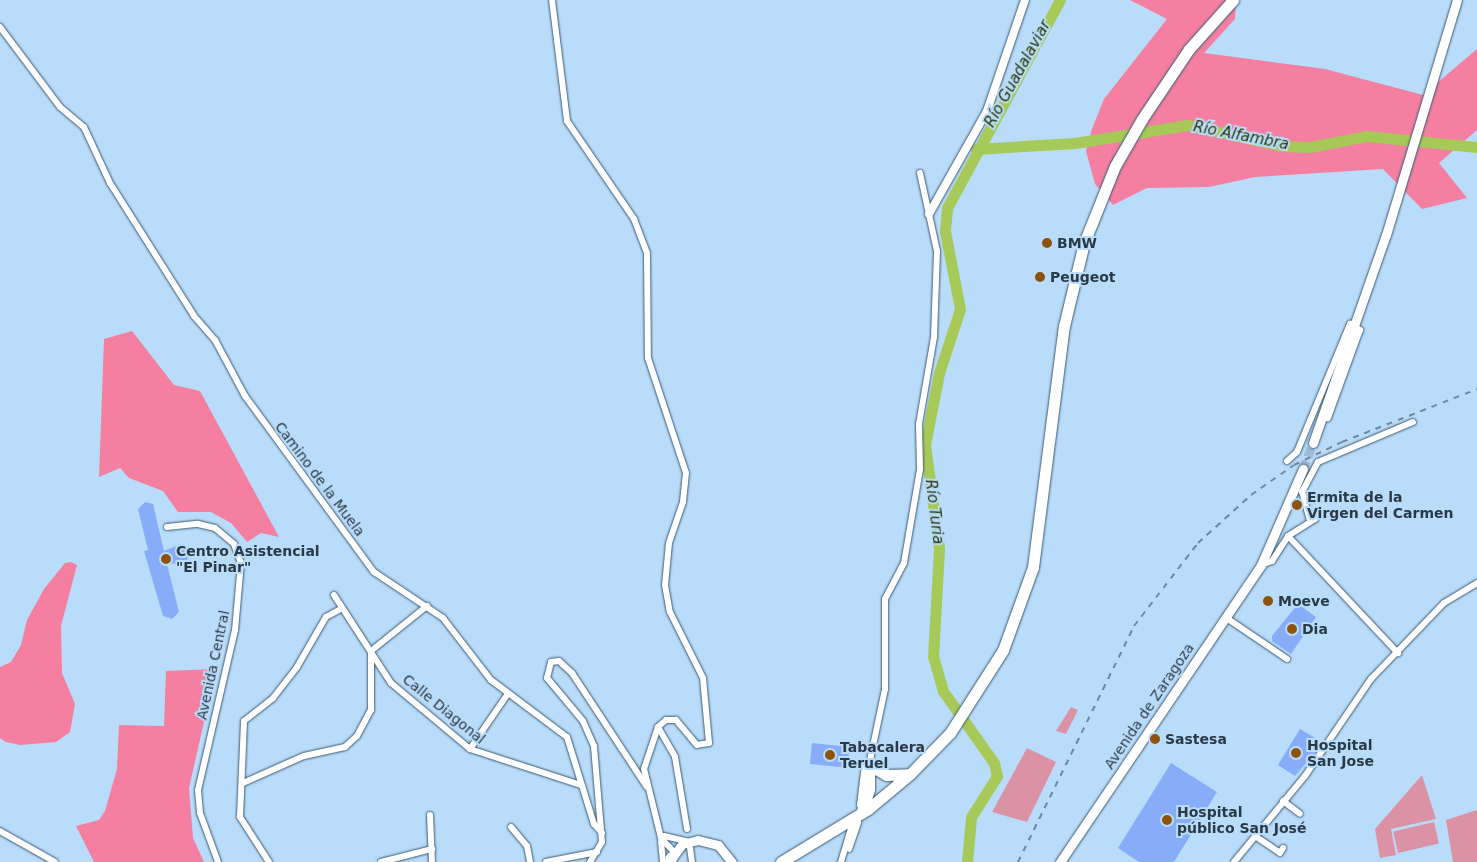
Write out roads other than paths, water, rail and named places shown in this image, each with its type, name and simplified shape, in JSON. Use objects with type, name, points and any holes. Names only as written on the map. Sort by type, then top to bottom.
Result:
[{"type":"highway","points":[[791,862],[858,815],[910,774],[950,734],[969,708],[1003,650],[1033,567],[1043,519],[1057,372],[1073,283],[1098,205],[1125,147],[1142,118],[1216,18],[1233,0]]},
{"type":"highway","points":[[1216,18],[1237,0]]},
{"type":"highway","points":[[868,760],[886,775],[910,774]]},
{"type":"highway","points":[[858,815],[868,798],[868,760]]},
{"type":"highway","points":[[781,862],[834,831]]},
{"type":"main road","points":[[1313,443],[1355,326],[1410,157],[1458,0]]},
{"type":"main road","name":"Avenida de Zaragoza","points":[[1060,862],[1261,565],[1303,469]]},
{"type":"main road","points":[[669,859],[691,844],[718,845],[732,862]]},
{"type":"street","points":[[552,0],[567,121],[634,219],[647,253],[648,358],[686,473],[684,502],[670,543],[665,585],[670,612],[703,678],[709,743],[697,745],[676,720],[666,720],[658,727],[645,755],[647,786],[669,859]]},
{"type":"street","points":[[929,214],[987,111],[1025,0]]},
{"type":"street","name":"Camino de la Muela","points":[[0,27],[60,107],[84,127],[110,182],[287,459],[336,518],[374,572],[427,606],[449,623],[475,663],[507,695],[562,731],[572,747],[581,784],[602,833]]},
{"type":"street","points":[[868,760],[885,689],[885,599],[904,563],[920,469],[919,424],[934,328],[936,251],[920,173]]},
{"type":"street","points":[[1286,461],[1297,452],[1350,324],[1360,330],[1328,418]]},
{"type":"street","name":"Avenida de Zaragoza","points":[[1261,565],[1272,561],[1288,536],[1313,520],[1302,492],[1318,462],[1413,422]]},
{"type":"street","name":"Avenida Central","points":[[167,527],[198,524],[214,528],[234,544],[241,563],[235,630],[198,790],[200,813],[218,862]]},
{"type":"street","points":[[1288,536],[1398,653]]},
{"type":"street","points":[[1234,862],[1308,772],[1358,695],[1444,604],[1477,583]]},
{"type":"street","name":"Calle Diagonal","points":[[334,596],[391,683],[470,749],[581,784]]},
{"type":"street","points":[[243,783],[304,756],[345,747],[357,736],[371,710],[371,651],[427,606]]},
{"type":"street","points":[[269,862],[240,817],[243,783],[244,721],[273,698],[297,667],[326,617],[342,608]]},
{"type":"street","points":[[1226,617],[1287,659]]},
{"type":"street","points":[[590,862],[598,852],[602,833],[592,738],[547,678],[551,662],[559,661],[572,673],[647,786]]},
{"type":"street","points":[[470,749],[507,695]]},
{"type":"street","points":[[658,727],[675,757],[688,829]]},
{"type":"street","points":[[1283,801],[1300,814]]},
{"type":"street","points":[[430,815],[432,862]]},
{"type":"street","points":[[842,860],[858,815]]},
{"type":"street","points":[[510,828],[527,846],[530,862]]},
{"type":"street","points":[[0,831],[55,862]]},
{"type":"street","points":[[662,835],[691,844],[692,862]]},
{"type":"street","points":[[662,835],[669,859]]},
{"type":"street","points":[[1255,836],[1280,853],[1284,848]]},
{"type":"street","points":[[381,862],[432,849]]},
{"type":"street","points":[[546,862],[598,852]]},
{"type":"waterway","name":"Río Turia","points":[[967,862],[971,817],[997,776],[994,763],[943,691],[933,657],[939,548],[925,445],[939,373],[960,309],[945,231],[947,208],[1060,0]]},
{"type":"waterway","name":"Río Alfambra","points":[[976,149],[1075,143],[1188,125],[1282,146],[1310,147],[1366,136],[1477,147]]},
{"type":"tunnel","points":[[1303,469],[1313,443]]},
{"type":"railway","points":[[1018,862],[1134,626],[1198,543],[1251,495],[1294,465],[1342,442],[1477,389]]},
{"type":"place","name":"BMW","points":[[1047,243]]},
{"type":"place","name":"Peugeot","points":[[1040,277]]},
{"type":"place","name":"Ermita de la Virgen del Carmen","points":[[1297,505]]},
{"type":"place","name":"Centro Asistencial \"El Pinar\"","points":[[166,559]]},
{"type":"place","name":"Moeve","points":[[1268,601]]},
{"type":"place","name":"Dia","points":[[1292,629]]},
{"type":"place","name":"Sastesa","points":[[1155,739]]},
{"type":"place","name":"Hospital San Jose","points":[[1296,753]]},
{"type":"place","name":"Tabacalera Teruel","points":[[830,755]]},
{"type":"place","name":"Hospital público San José","points":[[1167,820]]},
{"type":"water label","name":"Río Guadalaviar","points":[[1018,74]]}]
